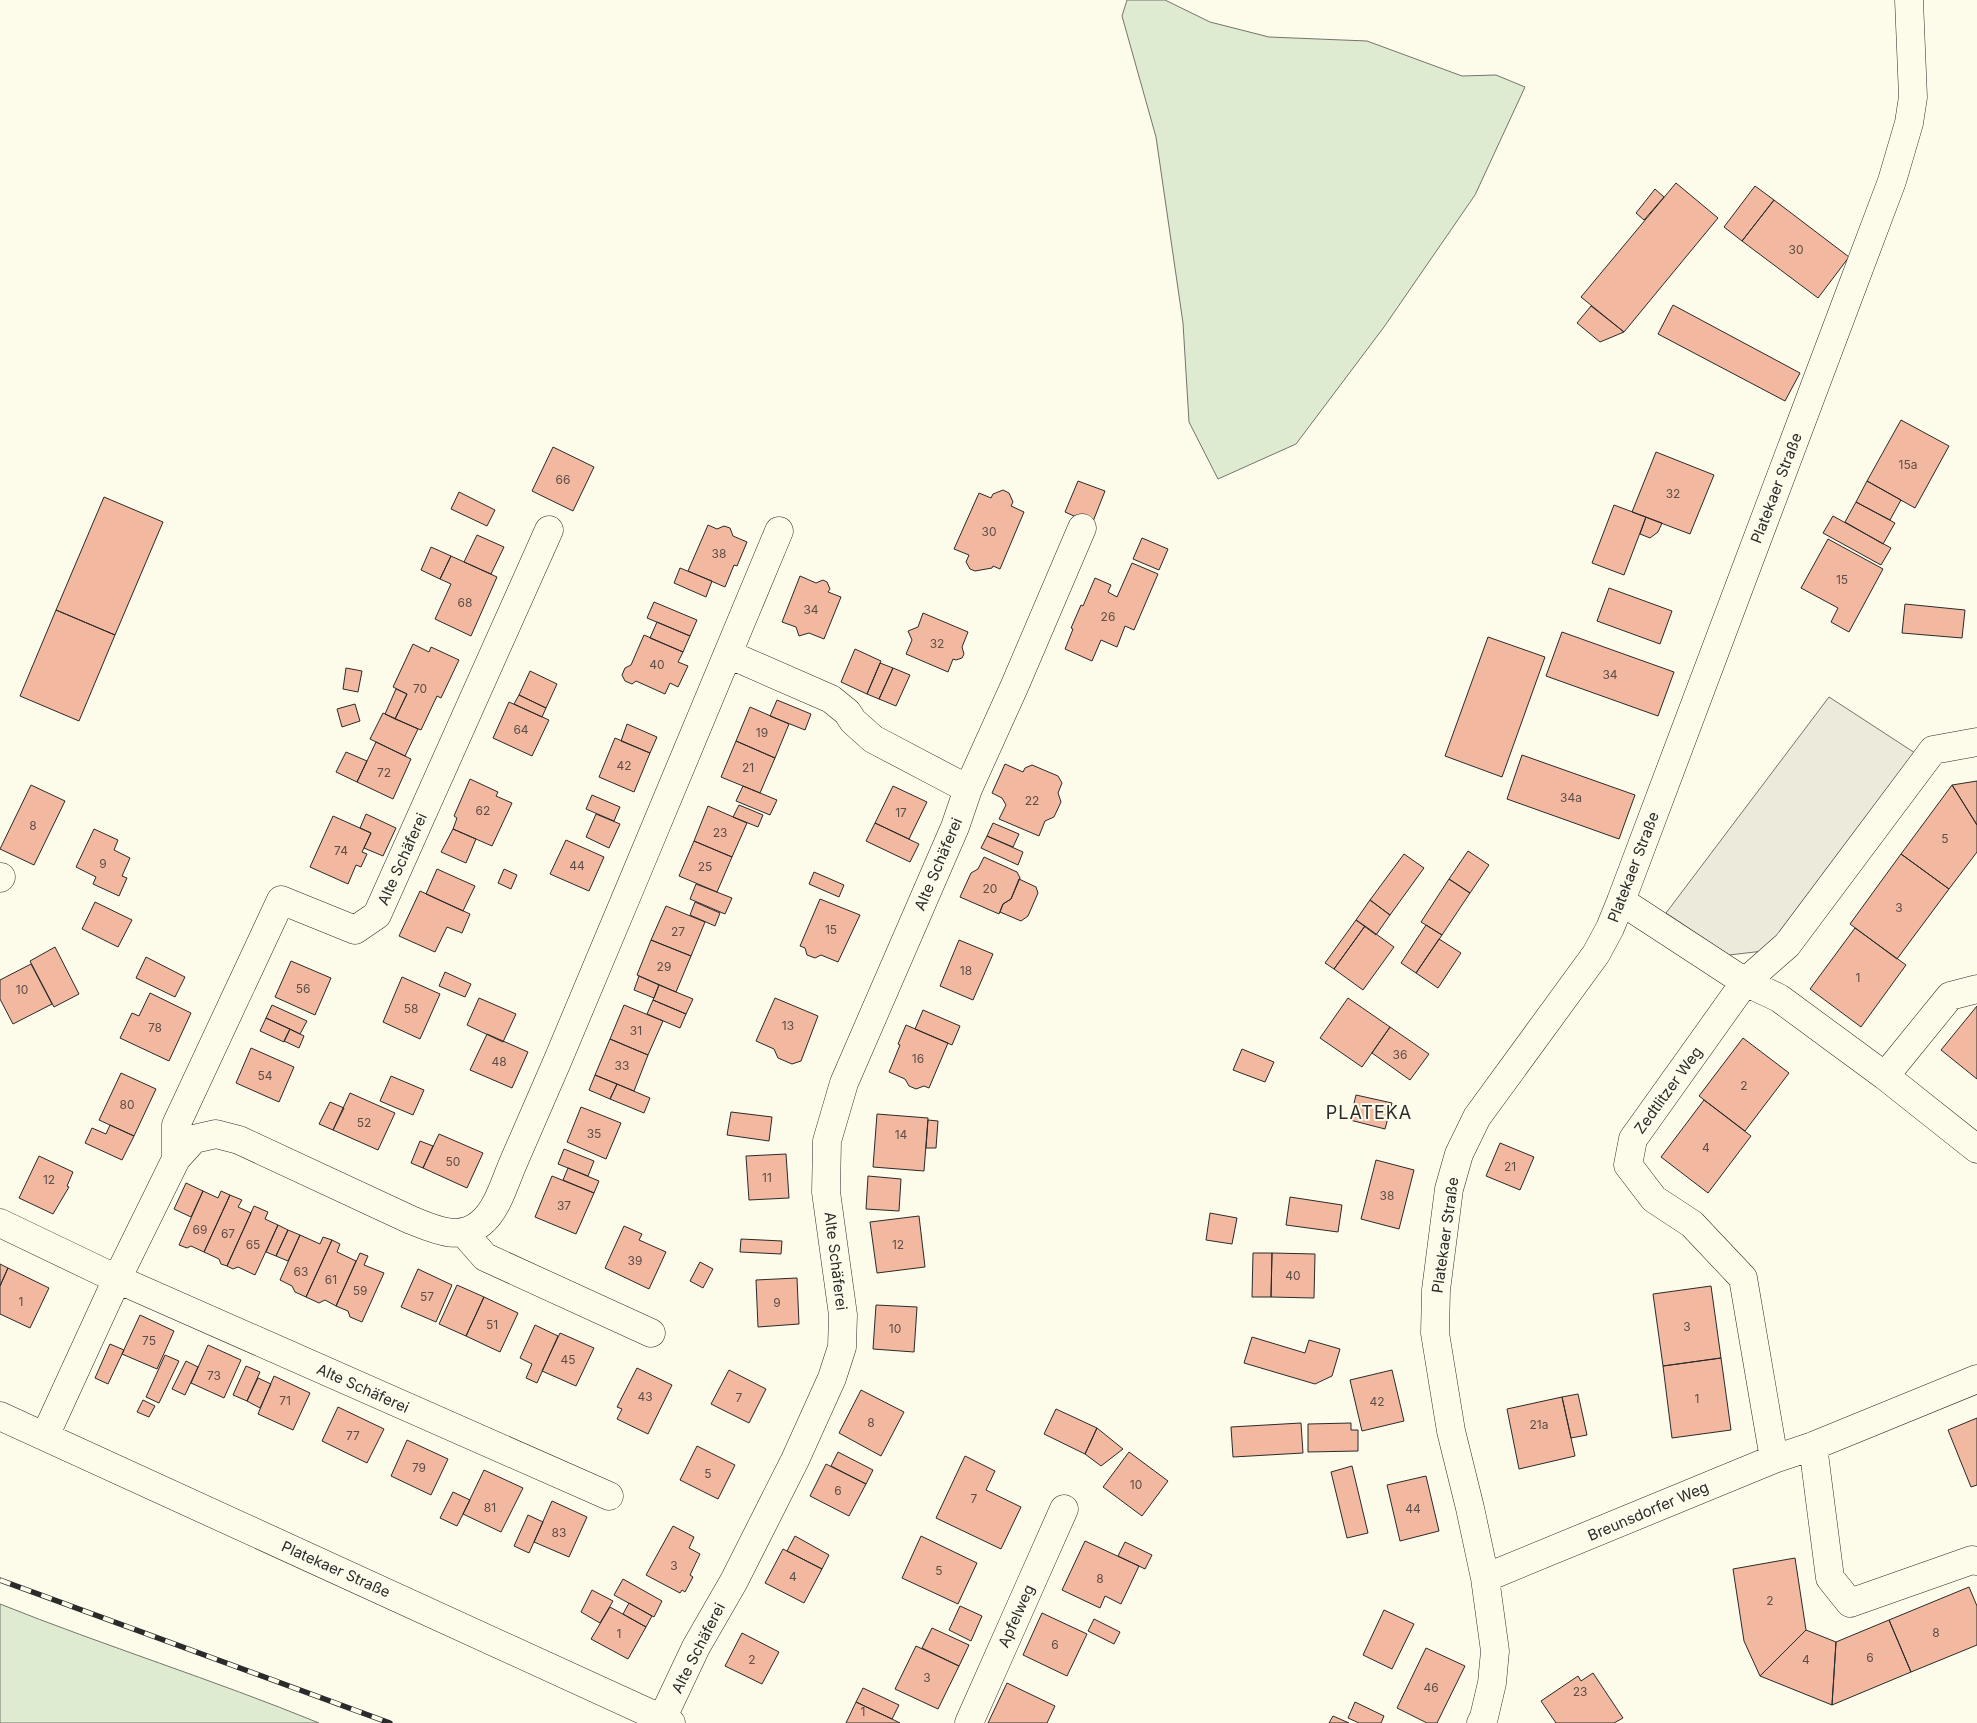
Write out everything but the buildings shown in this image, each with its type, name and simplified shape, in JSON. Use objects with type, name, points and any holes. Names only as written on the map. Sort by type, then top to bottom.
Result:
[{"type":"street","name":"Platekaer Straße","points":[[1486,1721],[1495,1650],[1484,1578],[1470,1508],[1451,1431],[1435,1333],[1436,1290],[1449,1189],[1459,1154],[1477,1117],[1596,954],[1610,928],[1621,901],[1892,181],[1909,123],[1913,97],[1909,0]]},
{"type":"street","name":"Alte Schäferei","points":[[666,1721],[696,1647],[734,1581],[795,1460],[832,1378],[842,1347],[843,1315],[826,1192],[827,1141],[844,1083],[955,827],[968,789],[1082,528]]},
{"type":"street","name":"Alte Schäferei","points":[[176,1159],[176,1125],[281,900],[355,930],[377,915],[548,530]]},
{"type":"street","points":[[651,1333],[485,1257],[464,1233],[474,1229],[484,1221],[496,1202],[779,531]]},
{"type":"street","points":[[728,654],[830,700],[847,712],[853,721],[873,739],[968,789]]},
{"type":"street","name":"Zedtlitzer Weg","points":[[1774,1458],[1743,1278],[1692,1224],[1654,1200],[1628,1165],[1633,1139],[1745,982],[1787,945],[1933,750],[1977,742]]},
{"type":"street","points":[[1621,901],[1745,982],[1779,998],[1885,1076],[1977,1148]]},
{"type":"street","points":[[1885,1076],[1950,996],[1977,989]]},
{"type":"street","name":"Alte Schäferei","points":[[45,1436],[117,1280],[176,1159],[194,1139],[216,1134],[239,1140],[411,1220],[438,1231],[464,1233]]},
{"type":"street","points":[[0,1223],[117,1280]]},
{"type":"street","name":"Alte Schäferei","points":[[117,1280],[608,1496]]},
{"type":"street","name":"Breunsdorfer Weg","points":[[1484,1578],[1774,1458],[1813,1446],[1977,1379]]},
{"type":"street","name":"Platekaer Straße","points":[[0,1416],[666,1721]]},
{"type":"street","points":[[1813,1446],[1830,1578],[1850,1604],[1972,1560],[1977,1561]]},
{"type":"street","name":"Apfelweg","points":[[969,1723],[1064,1509]]},
{"type":"green space","points":[[1127,0],[1165,0],[1210,22],[1269,37],[1367,41],[1462,76],[1496,75],[1525,87],[1475,195],[1384,327],[1296,444],[1218,479],[1189,422],[1183,323],[1156,137],[1122,16]]},
{"type":"green space","points":[[0,1604],[240,1692],[319,1723],[0,1723]]},
{"type":"shaded area","points":[[1829,697],[1915,753],[1772,950],[1729,955],[1666,913]]},
{"type":"railway","points":[[0,1580],[390,1723]]},
{"type":"district","name":"PLATEKA","points":[[1369,1112]]}]
